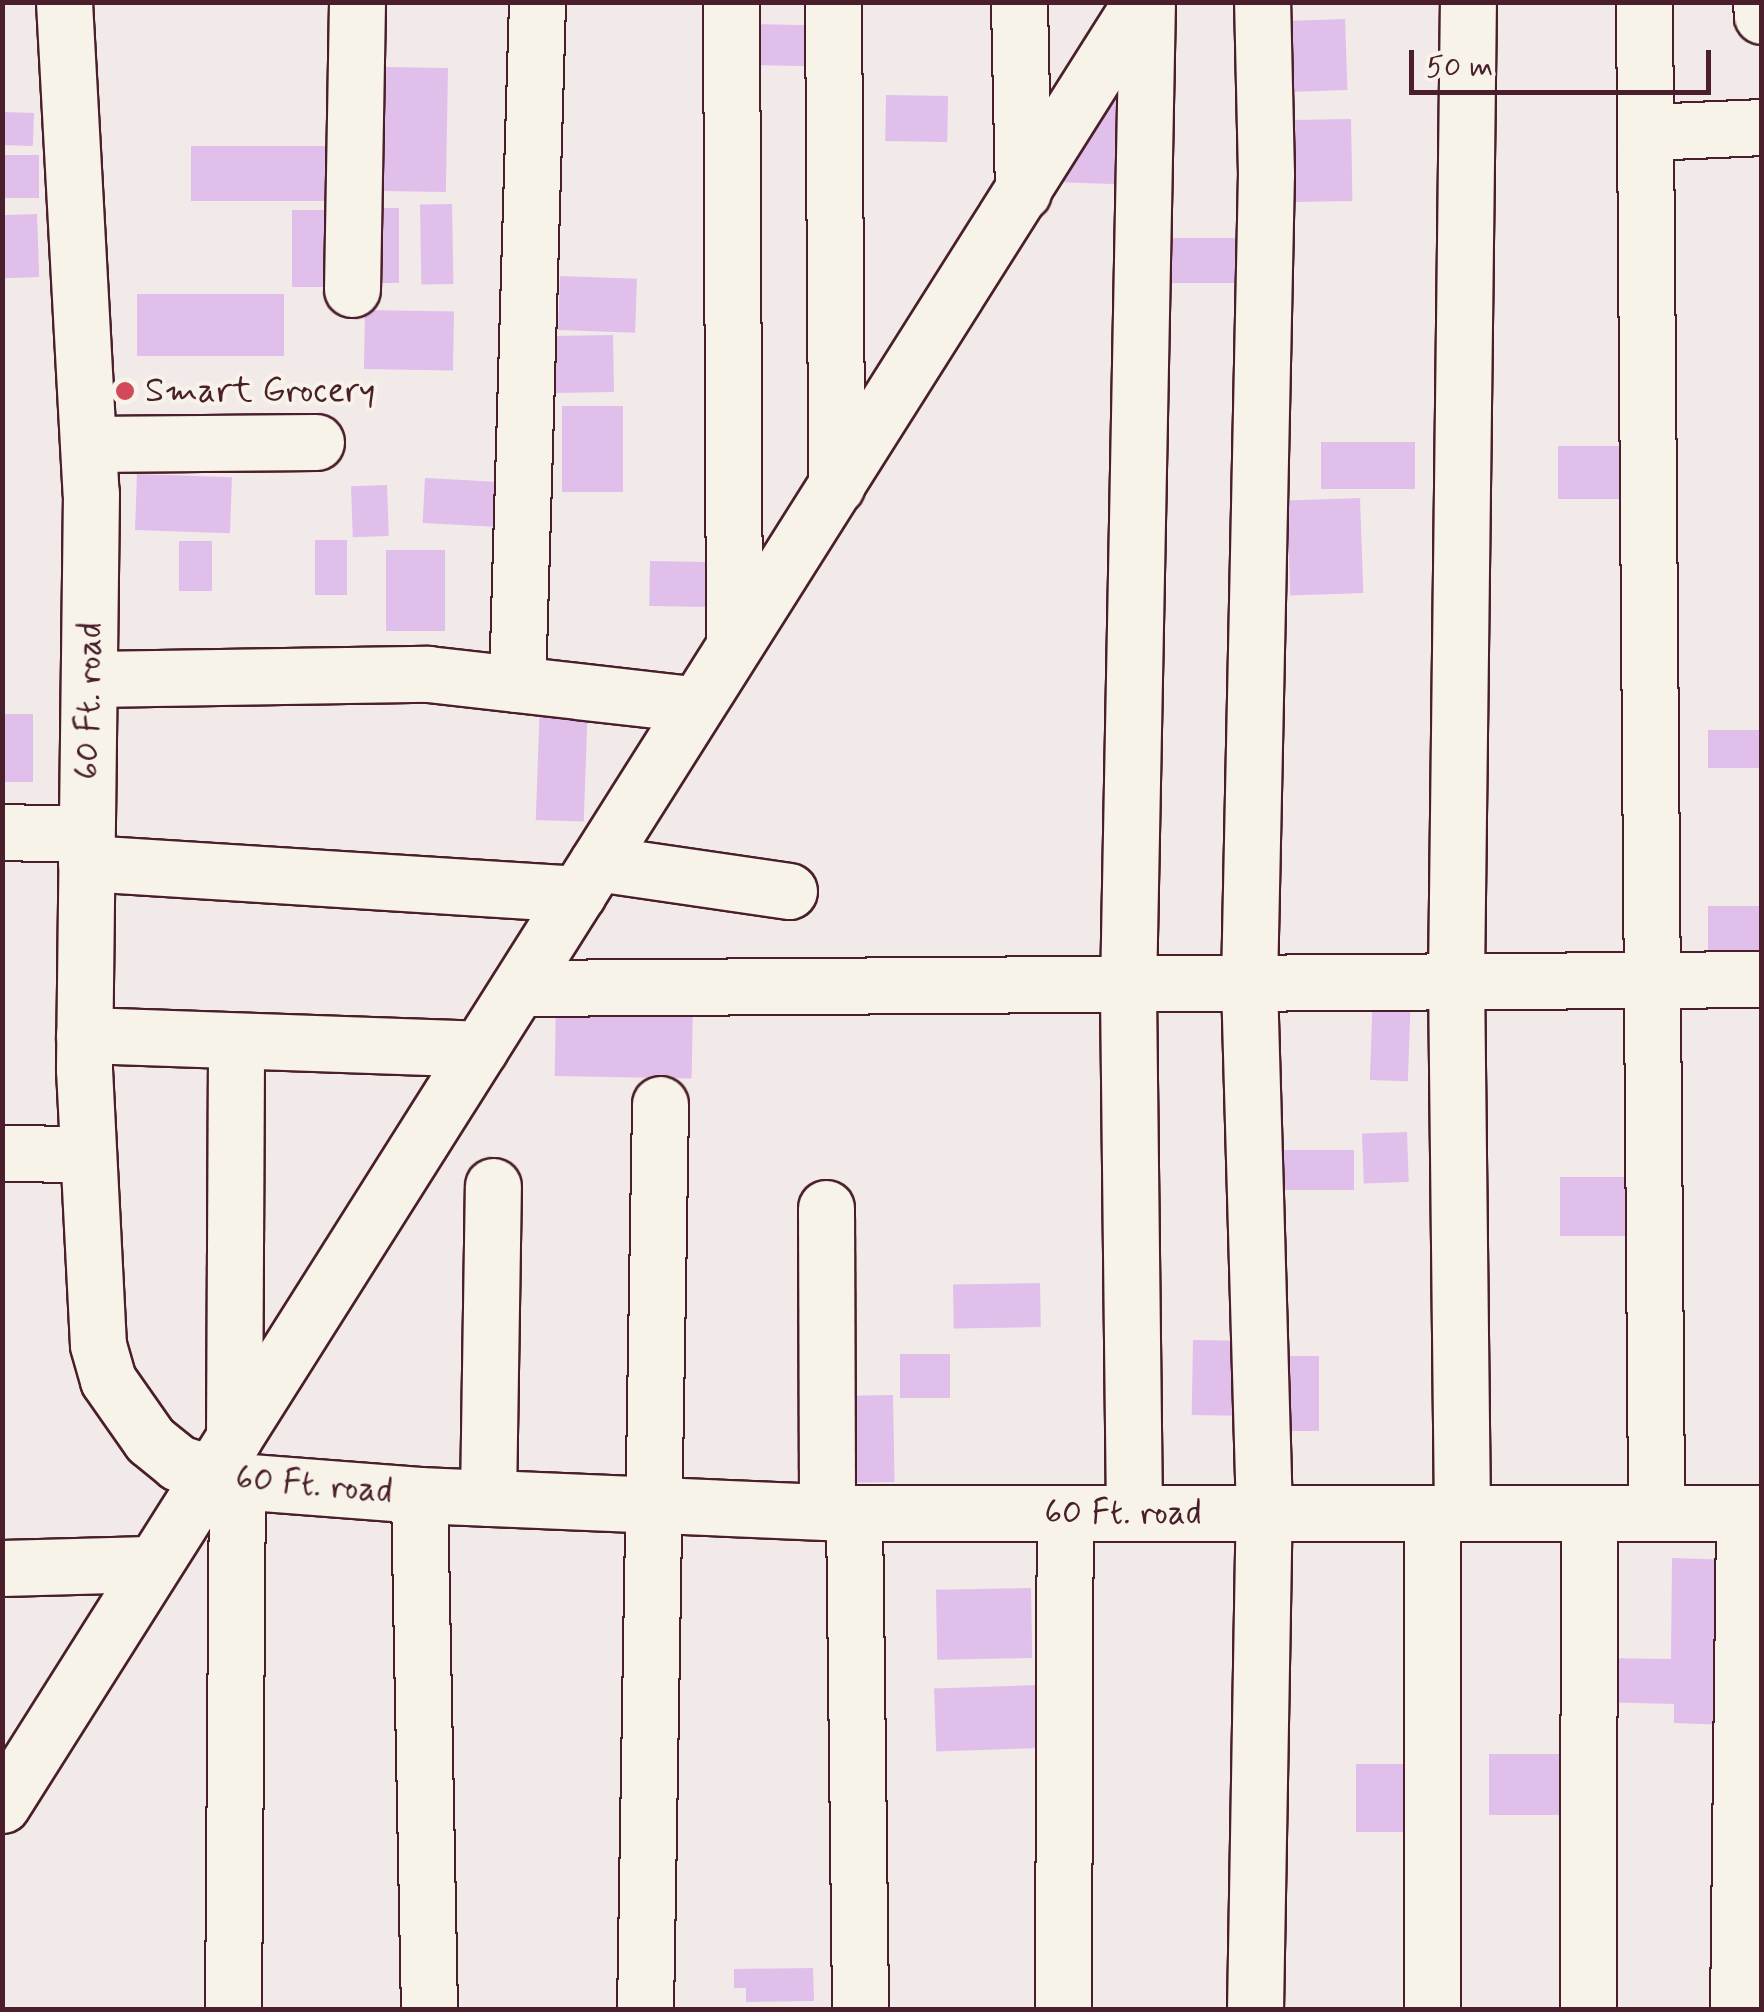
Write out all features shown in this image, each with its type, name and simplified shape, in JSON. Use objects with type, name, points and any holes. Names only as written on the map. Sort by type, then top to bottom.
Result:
[{"type":"street","name":"60 Ft. road","points":[[64,2],[88,444],[90,679],[84,1036],[87,1154],[108,1380],[150,1440],[228,1464],[420,1495],[840,1512],[1753,1513]]},
{"type":"street","points":[[352,288],[357,2]]},
{"type":"street","points":[[518,684],[537,2]]},
{"type":"street","points":[[731,2],[734,640]]},
{"type":"street","points":[[833,2],[836,486]]},
{"type":"street","points":[[1019,2],[1023,192]]},
{"type":"street","points":[[2,1805],[149,1564],[228,1464],[691,704],[836,486],[1144,2]]},
{"type":"street","points":[[1134,1513],[1128,990],[1137,897],[1144,2]]},
{"type":"street","points":[[1255,2010],[1264,1513],[1249,984],[1266,174],[1262,2]]},
{"type":"street","points":[[1432,2010],[1447,1513],[1468,2]]},
{"type":"street","points":[[1644,2],[1656,1513]]},
{"type":"street","points":[[1761,2],[1762,16]]},
{"type":"street","points":[[1648,132],[1762,127]]},
{"type":"street","points":[[88,444],[316,442]]},
{"type":"street","points":[[90,679],[428,674],[691,704]]},
{"type":"street","points":[[2,832],[86,849],[789,890]]},
{"type":"street","points":[[519,988],[1128,990],[1456,979],[1762,979]]},
{"type":"street","points":[[84,1036],[480,1049]]},
{"type":"street","points":[[233,2010],[228,1464],[236,1042]]},
{"type":"street","points":[[645,2010],[648,1503],[660,1104]]},
{"type":"street","points":[[2,1153],[87,1154]]},
{"type":"street","points":[[488,1498],[492,1186]]},
{"type":"street","points":[[826,1208],[860,2010]]},
{"type":"street","points":[[420,1495],[429,2010]]},
{"type":"street","points":[[1063,2010],[1065,1513]]},
{"type":"street","points":[[1588,2010],[1589,1513]]},
{"type":"street","points":[[1738,2010],[1753,1513]]},
{"type":"street","points":[[2,1568],[149,1564]]},
{"type":"building","points":[[1345,19],[1347,90],[1282,92],[1279,21]]},
{"type":"building","points":[[744,24],[826,25],[825,66],[743,65]]},
{"type":"building","points":[[384,67],[448,68],[446,192],[382,191]]},
{"type":"building","points":[[1115,80],[1142,185],[1052,182]]},
{"type":"building","points":[[886,95],[948,96],[947,142],[885,141]]},
{"type":"building","points":[[2,112],[34,113],[33,146],[2,145]]},
{"type":"building","points":[[1351,119],[1352,201],[1280,202],[1279,120]]},
{"type":"building","points":[[191,146],[346,146],[346,201],[191,201]]},
{"type":"building","points":[[2,155],[39,155],[39,198],[2,198]]},
{"type":"building","points":[[452,204],[453,284],[421,285],[420,205]]},
{"type":"building","points":[[362,208],[399,208],[399,283],[362,283]]},
{"type":"building","points":[[292,210],[338,210],[338,287],[292,287]]},
{"type":"building","points":[[37,214],[39,277],[4,278],[2,215]]},
{"type":"building","points":[[1164,238],[1260,238],[1260,283],[1164,283]]},
{"type":"building","points":[[560,276],[637,279],[635,333],[558,330]]},
{"type":"building","points":[[137,294],[284,294],[284,356],[137,356]]},
{"type":"building","points":[[365,310],[454,312],[453,371],[364,369]]},
{"type":"building","points":[[613,335],[614,392],[554,393],[553,336]]},
{"type":"building","points":[[562,406],[623,406],[623,492],[562,492]]},
{"type":"building","points":[[1321,442],[1415,442],[1415,489],[1321,489]]},
{"type":"building","points":[[1558,446],[1641,446],[1641,499],[1558,499]]},
{"type":"building","points":[[137,474],[232,477],[230,533],[135,530]]},
{"type":"building","points":[[425,478],[511,483],[509,527],[423,523]]},
{"type":"building","points":[[387,485],[389,536],[353,537],[351,486]]},
{"type":"building","points":[[1360,498],[1363,593],[1290,595],[1287,501]]},
{"type":"building","points":[[315,540],[347,540],[347,595],[315,595]]},
{"type":"building","points":[[179,541],[212,541],[212,591],[179,591]]},
{"type":"building","points":[[386,550],[445,550],[445,631],[386,631]]},
{"type":"building","points":[[650,561],[723,562],[722,607],[649,606]]},
{"type":"building","points":[[540,699],[588,701],[584,822],[536,820]]},
{"type":"building","points":[[2,714],[33,714],[33,782],[2,782]]},
{"type":"building","points":[[1708,730],[1762,730],[1762,768],[1708,768]]},
{"type":"building","points":[[1708,906],[1762,906],[1762,959],[1708,959]]},
{"type":"building","points":[[1373,990],[1411,991],[1408,1081],[1370,1080]]},
{"type":"building","points":[[556,998],[693,1000],[692,1078],[555,1076]]},
{"type":"building","points":[[1407,1132],[1409,1182],[1364,1184],[1362,1134]]},
{"type":"building","points":[[1272,1150],[1354,1150],[1354,1190],[1272,1190]]},
{"type":"building","points":[[1560,1177],[1649,1177],[1649,1236],[1560,1236]]},
{"type":"building","points":[[1040,1283],[1041,1327],[954,1329],[953,1285]]},
{"type":"building","points":[[1193,1340],[1241,1341],[1240,1416],[1192,1415]]},
{"type":"building","points":[[900,1354],[950,1354],[950,1398],[900,1398]]},
{"type":"building","points":[[1274,1356],[1319,1356],[1319,1431],[1274,1431]]},
{"type":"building","points":[[893,1395],[895,1482],[851,1483],[849,1396]]},
{"type":"building","points":[[1672,1558],[1732,1560],[1728,1725],[1674,1723],[1674,1704],[1598,1702],[1599,1658],[1671,1659]]},
{"type":"building","points":[[1031,1588],[1032,1658],[937,1660],[936,1590]]},
{"type":"building","points":[[1036,1685],[1038,1748],[936,1752],[934,1689]]},
{"type":"building","points":[[1489,1754],[1580,1754],[1580,1815],[1489,1815]]},
{"type":"building","points":[[1356,1764],[1425,1764],[1425,1832],[1356,1832]]},
{"type":"building","points":[[813,1968],[814,2001],[746,2002],[746,1988],[734,1988],[734,1969]]},
{"type":"place","name":"Smart Grocery","points":[[125,391]]}]
